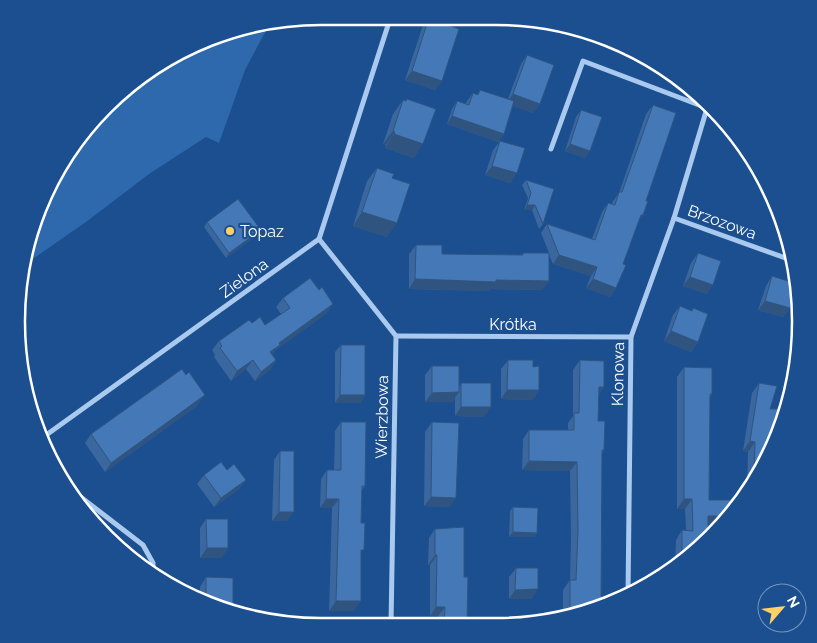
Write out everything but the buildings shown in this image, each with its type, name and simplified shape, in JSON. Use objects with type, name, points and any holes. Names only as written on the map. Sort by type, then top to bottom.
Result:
[{"type":"street","points":[[389,25],[319,239],[396,336]]},
{"type":"street","points":[[551,149],[583,61],[693,101]]},
{"type":"street","name":"Klonowa","points":[[628,586],[631,337],[674,218],[705,112]]},
{"type":"street","name":"Brzozowa","points":[[674,218],[785,258]]},
{"type":"street","name":"Zielona","points":[[48,434],[319,239]]},
{"type":"street","name":"Krótka","points":[[396,336],[631,337]]},
{"type":"street","name":"Wierzbowa","points":[[391,618],[396,336]]},
{"type":"street","points":[[85,500],[143,545],[153,565]]},
{"type":"shaded area","points":[[266,31],[245,70],[219,143],[206,137],[149,174],[86,222],[32,259],[41,226],[65,173],[86,141],[112,112],[141,86],[190,56],[226,41]]},
{"type":"place","name":"Topaz","points":[[230,231]]}]
